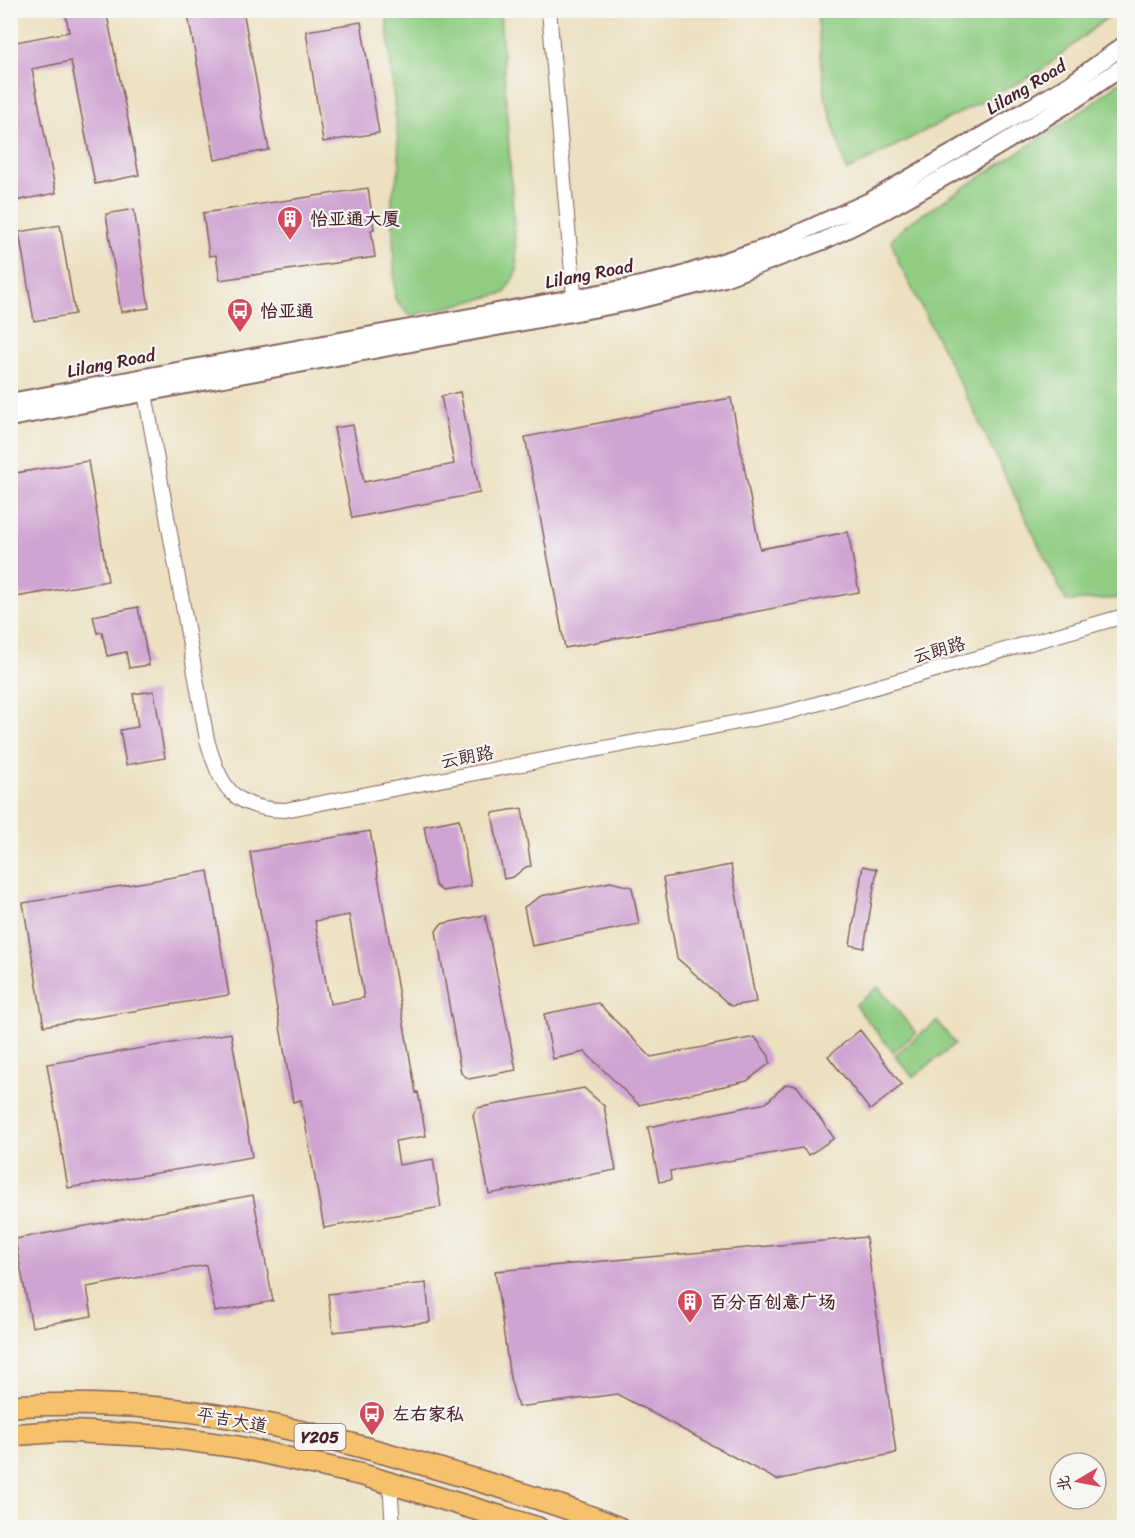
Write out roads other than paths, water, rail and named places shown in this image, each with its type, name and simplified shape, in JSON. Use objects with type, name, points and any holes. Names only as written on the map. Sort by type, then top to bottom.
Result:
[{"type":"main road","name":"平吉大道","points":[[10,1406],[63,1403],[161,1408],[243,1420],[370,1448],[570,1508],[620,1527]]},
{"type":"main road","name":"平吉大道","points":[[10,1435],[64,1431],[158,1436],[238,1448],[363,1474],[538,1527]]},
{"type":"street","points":[[549,10],[574,305]]},
{"type":"street","name":"Lilang Road","points":[[10,418],[144,385],[574,305],[724,262],[768,247],[878,197],[1069,85],[1125,45]]},
{"type":"street","name":"Lilang Road","points":[[574,305],[639,300],[724,278],[823,242],[886,210],[985,154],[1076,99],[1125,66]]},
{"type":"street","name":"Lilang Road","points":[[10,402],[144,385]]},
{"type":"street","name":"云朗路","points":[[144,385],[214,765],[226,787],[242,801],[263,810],[285,810],[786,713],[1125,616]]},
{"type":"street","points":[[390,1483],[393,1527]]},
{"type":"place","name":"怡亚通大厦","points":[[290,242]]},
{"type":"place","name":"怡亚通","points":[[240,334]]},
{"type":"place","name":"百分百创意广场","points":[[690,1325]]},
{"type":"place","name":"左右家私","points":[[372,1437]]}]
